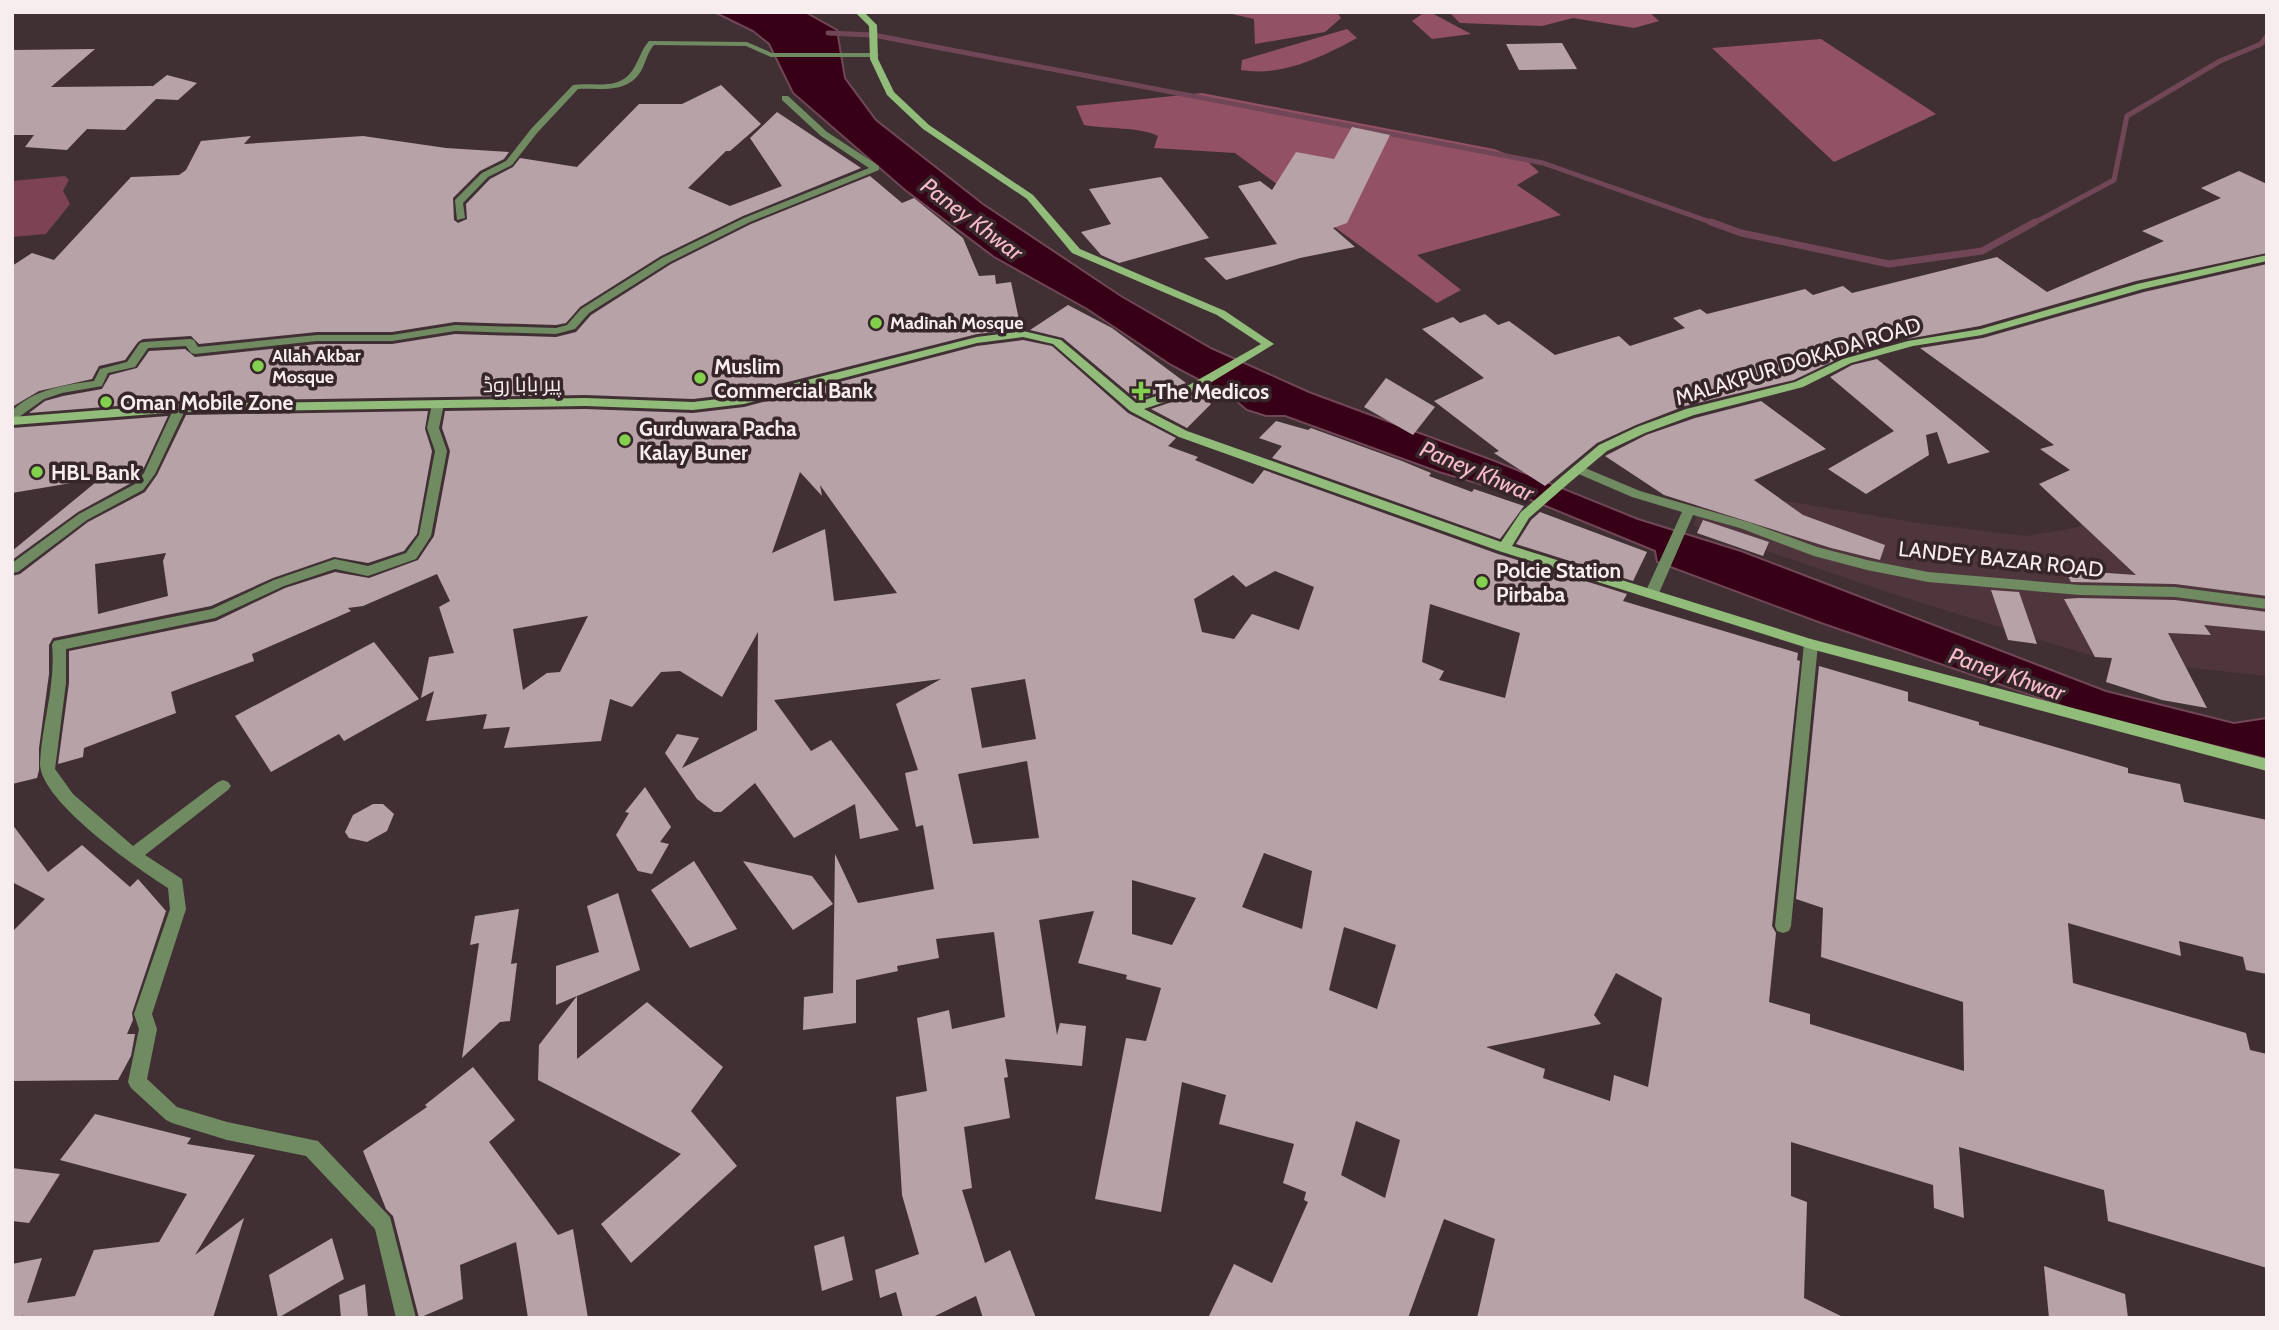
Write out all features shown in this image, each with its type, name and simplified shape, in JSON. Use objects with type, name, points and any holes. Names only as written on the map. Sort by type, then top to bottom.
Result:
[{"type":"street","points":[[859,12],[873,26],[874,55],[879,74],[890,93],[926,127],[1031,197],[1076,251],[1220,313],[1269,344],[1193,388],[1134,408]]},
{"type":"street","points":[[460,218],[458,201],[485,174],[509,163],[534,131],[576,87],[616,87],[624,84],[636,73],[645,50],[652,43],[747,44],[771,55],[874,55]]},
{"type":"street","points":[[12,420],[24,403],[48,392],[98,384],[104,371],[131,365],[144,345],[190,342],[195,351],[317,338],[392,338],[455,328],[556,331],[571,327],[585,311],[666,260],[747,220],[876,168],[824,134],[785,98]]},
{"type":"street","name":"MALAKPUR DOKADA ROAD","points":[[1504,548],[1525,516],[1565,480],[1603,448],[1641,430],[1690,412],[1799,385],[1847,361],[1912,343],[1982,332],[2141,286],[2267,258]]},
{"type":"street","name":"پیر بابا روڈ","points":[[12,420],[180,408],[585,402],[693,406],[744,400],[976,340],[1023,334],[1057,342],[1134,408]]},
{"type":"street","points":[[406,1318],[383,1224],[311,1148],[278,1139],[227,1131],[172,1114],[137,1082],[148,1028],[143,1014],[178,909],[176,884],[132,856],[69,800],[48,769],[52,716],[63,668],[60,645],[215,613],[270,587],[335,564],[368,571],[411,556],[425,536],[441,451],[433,428],[438,404]]},
{"type":"street","points":[[13,569],[83,517],[139,487],[149,474],[180,408]]},
{"type":"street","points":[[1134,408],[1183,433],[1504,548],[1811,644],[2267,765]]},
{"type":"street","name":"LANDEY BAZAR ROAD","points":[[1578,469],[1636,494],[1744,525],[1814,551],[1928,576],[2080,590],[2175,592],[2267,604]]},
{"type":"street","points":[[1652,593],[1689,510]]},
{"type":"street","points":[[1783,926],[1811,644]]},
{"type":"street","points":[[132,856],[223,786]]},
{"type":"shaded area","points":[[1223,12],[1337,12],[1341,18],[1325,32],[1255,44],[1254,19]]},
{"type":"shaded area","points":[[1425,12],[1430,12],[1471,34],[1432,39],[1412,21]]},
{"type":"shaded area","points":[[1449,12],[1649,12],[1659,21],[1634,28],[1573,18],[1542,26],[1460,23]]},
{"type":"shaded area","points":[[1347,29],[1357,38],[1301,64],[1272,71],[1241,70],[1242,60]]},
{"type":"shaded area","points":[[1821,39],[1936,114],[1834,162],[1712,48]]},
{"type":"shaded area","points":[[1202,93],[1494,149],[1528,162],[1539,172],[1517,185],[1561,215],[1417,255],[1461,290],[1437,303],[1235,153],[1154,148],[1158,136],[1151,133],[1084,125],[1076,106]]},
{"type":"shaded area","points":[[65,176],[69,180],[63,191],[70,204],[46,234],[12,237],[12,181]]},
{"type":"shaded area","points":[[1703,491],[1731,492],[1918,523],[2026,536],[2079,527],[2107,492],[2267,533],[2267,676],[2099,658],[1887,592],[1694,526]]},
{"type":"water","name":"Paney Khwar","points":[[714,12],[805,12],[837,30],[845,78],[876,120],[983,204],[1121,296],[1211,348],[1309,392],[1495,461],[1638,519],[1741,551],[2106,691],[2234,723],[2267,718],[2267,759],[2083,713],[1821,623],[1657,562],[1655,551],[1526,498],[1439,472],[1285,416],[1266,416],[1247,410],[1230,396],[1171,365],[1087,309],[994,257],[905,190],[793,93],[769,44],[753,31]]},
{"type":"building","points":[[1562,43],[1577,69],[1519,70],[1506,44]]},
{"type":"building","points":[[95,49],[51,87],[153,86],[167,75],[197,83],[178,100],[156,99],[125,130],[87,129],[67,150],[25,147],[34,135],[12,135],[12,50]]},
{"type":"building","points":[[721,85],[761,124],[730,151],[726,151],[688,188],[730,206],[782,186],[750,138],[777,112],[861,168],[743,216],[661,256],[580,307],[566,323],[455,322],[392,332],[317,332],[199,344],[191,336],[143,339],[125,360],[99,366],[92,379],[39,391],[12,407],[12,266],[32,253],[54,260],[131,177],[179,175],[186,170],[201,141],[251,136],[244,144],[363,136],[446,148],[509,152],[504,159],[480,171],[453,198],[454,220],[458,223],[467,219],[466,204],[490,179],[513,167],[520,158],[577,167],[639,104],[682,104]]},
{"type":"building","points":[[1352,127],[1390,135],[1347,223],[1333,228],[1355,247],[1300,258],[1226,280],[1204,258],[1277,244],[1238,186],[1260,181],[1272,190],[1296,152],[1334,159]]},
{"type":"building","points":[[2239,171],[2267,184],[2267,253],[2136,281],[1980,326],[1907,339],[1884,322],[1864,348],[1866,350],[1842,357],[1794,380],[1685,406],[1636,425],[1597,443],[1545,486],[1494,453],[1499,451],[1434,401],[1484,378],[1422,329],[1453,317],[1460,323],[1485,314],[1498,325],[1509,321],[1555,355],[1619,336],[1630,346],[1685,328],[1673,318],[1700,309],[1707,314],[1805,289],[1813,295],[1843,286],[1852,293],[1997,257],[2047,292],[2164,241],[2142,231],[2221,198],[2201,188]]},
{"type":"building","points":[[870,176],[902,203],[914,198],[963,238],[979,276],[995,275],[996,284],[1011,282],[1021,329],[977,334],[744,393],[693,399],[585,395],[180,401],[29,413],[45,401],[102,389],[110,375],[137,368],[149,351],[185,349],[195,357],[317,344],[392,344],[455,334],[556,337],[576,332],[591,315],[671,264],[751,224]]},
{"type":"building","points":[[1161,177],[1209,238],[1119,263],[1101,255],[1081,232],[1111,224],[1089,189]]},
{"type":"building","points":[[2267,264],[2267,596],[2175,584],[2071,582],[2065,570],[2136,575],[2039,484],[2070,470],[2040,449],[2054,445],[1920,348],[1983,338],[2144,292]]},
{"type":"building","points":[[1068,305],[1112,328],[1186,383],[1137,400],[1063,338],[1030,330]]},
{"type":"building","points":[[1023,340],[1052,346],[1128,413],[1176,438],[1168,446],[1198,457],[1195,460],[1253,484],[1264,470],[1498,554],[1627,594],[1623,601],[1798,653],[1797,660],[1800,661],[1772,926],[1776,933],[1769,1002],[1810,1014],[1810,1024],[1964,1071],[1963,1002],[1821,957],[1823,908],[1796,899],[1819,666],[1908,692],[1908,701],[1979,722],[1979,725],[2128,768],[2128,773],[2180,784],[2184,802],[2267,820],[2267,974],[2246,970],[2243,957],[2179,941],[2181,956],[2068,923],[2073,983],[2246,1033],[2250,1050],[2267,1054],[2267,1268],[2108,1221],[2104,1190],[1959,1147],[1964,1218],[1934,1208],[1933,1185],[1791,1142],[1791,1196],[1807,1202],[1804,1298],[1845,1318],[1477,1318],[1495,1239],[1444,1219],[1408,1318],[1208,1318],[1234,1264],[1272,1283],[1308,1202],[1304,1200],[1306,1192],[1283,1183],[1294,1144],[1219,1124],[1226,1095],[1182,1082],[1161,1212],[1095,1199],[1126,1038],[1146,1041],[1161,988],[1126,979],[1127,975],[1078,963],[1094,911],[1039,920],[1057,1035],[1060,1023],[1086,1026],[1082,1066],[1005,1059],[1008,1077],[1004,1078],[1010,1118],[964,1127],[972,1188],[962,1190],[985,1263],[1010,1250],[1036,1318],[983,1318],[976,1296],[931,1318],[903,1318],[896,1292],[880,1298],[875,1270],[919,1254],[902,1195],[896,1097],[927,1091],[917,1018],[949,1010],[952,1029],[1005,1017],[994,932],[936,939],[939,958],[897,966],[898,971],[856,980],[856,1023],[803,1030],[804,997],[833,993],[835,854],[858,903],[934,889],[923,825],[916,827],[905,773],[918,770],[896,704],[941,679],[774,700],[811,751],[831,740],[899,830],[860,839],[855,804],[794,838],[755,783],[721,812],[714,812],[697,799],[665,753],[677,734],[699,738],[682,768],[757,730],[758,632],[722,697],[680,671],[661,672],[632,707],[610,699],[601,741],[504,748],[510,727],[483,729],[487,714],[426,721],[434,691],[421,698],[429,657],[454,653],[439,607],[450,601],[437,574],[363,606],[348,608],[351,611],[252,654],[254,661],[171,692],[176,713],[84,748],[83,757],[58,764],[69,683],[69,651],[216,621],[285,588],[335,572],[369,578],[418,560],[434,536],[450,451],[442,428],[445,411],[585,409],[693,413],[744,407],[977,346]],"holes":[[[800,472],[822,496],[820,485],[897,593],[834,601],[825,529],[772,553]],[[1275,571],[1314,587],[1299,630],[1252,614],[1234,639],[1202,632],[1194,599],[1233,575],[1246,587]],[[1430,604],[1520,633],[1505,698],[1439,680],[1444,671],[1422,662]],[[588,616],[560,672],[547,673],[523,690],[513,629]],[[1025,679],[1036,739],[982,748],[971,688]],[[1027,761],[1039,838],[973,844],[958,774]],[[1264,853],[1312,871],[1302,929],[1242,907]],[[1132,880],[1196,898],[1172,945],[1132,934]],[[1344,927],[1396,945],[1377,1009],[1329,990]],[[1616,973],[1662,998],[1648,1087],[1614,1075],[1610,1101],[1543,1078],[1545,1069],[1486,1047],[1601,1024],[1594,1015]],[[1356,1121],[1400,1140],[1385,1198],[1341,1175]]]},
{"type":"building","points":[[1877,359],[1990,452],[1948,464],[1937,432],[1926,435],[1929,455],[1866,494],[1828,469],[1894,431],[1830,377],[1852,365]]},
{"type":"building","points":[[1386,378],[1435,407],[1413,435],[1364,407]]},
{"type":"building","points":[[1198,393],[1211,404],[1187,428],[1151,409]]},
{"type":"building","points":[[1761,401],[1826,449],[1754,480],[1803,515],[1885,545],[1880,560],[1831,548],[1664,495],[1605,456],[1646,435],[1695,418]]},
{"type":"building","points":[[428,411],[425,429],[432,451],[417,534],[404,551],[368,563],[334,557],[273,578],[211,606],[53,638],[49,645],[49,674],[37,778],[12,784],[12,576],[20,574],[88,522],[145,492],[157,475],[186,415]],"holes":[[[166,553],[163,561],[168,596],[98,614],[95,564]]]},
{"type":"building","points":[[168,416],[142,472],[133,482],[78,512],[12,560],[12,551],[101,478],[12,493],[12,428]]},
{"type":"building","points":[[1276,421],[1308,430],[1311,428],[1402,461],[1431,473],[1429,476],[1472,492],[1474,489],[1524,506],[1500,539],[1272,458],[1282,446],[1259,438]]},
{"type":"building","points":[[1540,512],[1647,552],[1633,581],[1516,544],[1531,520]]},
{"type":"building","points":[[1703,520],[1769,542],[1763,556],[1697,533]]},
{"type":"building","points":[[1991,590],[2019,592],[2037,644],[2008,640]]},
{"type":"building","points":[[2064,599],[2175,600],[2267,612],[2267,631],[2204,625],[2211,635],[2168,633],[2207,708],[2162,700],[2106,682],[2112,658],[2095,657]]},
{"type":"building","points":[[374,642],[419,699],[344,741],[339,734],[271,772],[235,716]]},
{"type":"building","points":[[645,787],[671,827],[660,842],[669,844],[652,874],[638,871],[616,835],[629,813],[625,812]]},
{"type":"building","points":[[373,804],[383,804],[394,814],[387,831],[367,842],[349,838],[345,832],[353,815]]},
{"type":"building","points":[[12,824],[48,872],[82,845],[130,887],[138,879],[166,911],[132,1013],[133,1020],[127,1034],[135,1034],[131,1056],[118,1080],[12,1081],[12,932],[45,899],[12,882]]},
{"type":"building","points":[[694,861],[737,929],[690,948],[651,890]]},
{"type":"building","points":[[743,861],[812,876],[833,904],[793,930]]},
{"type":"building","points":[[618,893],[640,970],[556,1005],[556,966],[599,952],[587,906]]},
{"type":"building","points":[[519,909],[511,964],[517,963],[510,1021],[500,1022],[462,1058],[479,943],[470,945],[475,916]]},
{"type":"building","points":[[577,996],[577,1059],[647,1002],[723,1067],[691,1111],[737,1166],[631,1263],[601,1224],[681,1154],[538,1080],[539,1045]]},
{"type":"building","points":[[473,1067],[515,1120],[489,1142],[558,1235],[573,1229],[588,1318],[528,1318],[516,1242],[460,1265],[463,1299],[419,1318],[393,1216],[386,1209],[363,1151],[427,1107],[425,1105]]},
{"type":"building","points":[[95,1114],[191,1138],[187,1144],[255,1155],[195,1255],[244,1218],[213,1318],[23,1318],[23,1314],[22,1318],[12,1318],[12,1264],[42,1258],[27,1303],[75,1296],[94,1250],[159,1242],[187,1194],[60,1160]]},
{"type":"building","points":[[12,1168],[60,1174],[29,1223],[12,1221]]},
{"type":"building","points":[[844,1236],[853,1280],[822,1291],[814,1246]]},
{"type":"building","points":[[332,1238],[344,1279],[278,1318],[269,1275]]},
{"type":"building","points":[[2044,1266],[2125,1294],[2128,1318],[2049,1318]]},
{"type":"building","points":[[365,1284],[368,1318],[341,1318],[339,1295]]},
{"type":"waterway","points":[[828,33],[873,35],[1543,163],[1716,224]]},
{"type":"waterway","points":[[2032,224],[2114,180],[2127,116],[2220,61],[2261,44],[2267,36]]},
{"type":"waterway","points":[[1711,222],[1741,233],[1889,264],[1982,251],[2035,222]]},
{"type":"place","name":"Madinah Mosque","points":[[876,323]]},
{"type":"place","name":"Allah Akbar Mosque","points":[[258,366]]},
{"type":"place","name":"Muslim Commercial Bank","points":[[700,378]]},
{"type":"place","name":"The Medicos","points":[[1141,391]]},
{"type":"place","name":"Oman Mobile Zone","points":[[106,402]]},
{"type":"place","name":"Gurduwara Pacha Kalay Buner","points":[[625,440]]},
{"type":"place","name":"HBL Bank","points":[[37,472]]},
{"type":"place","name":"Polcie Station Pirbaba","points":[[1482,582]]}]
